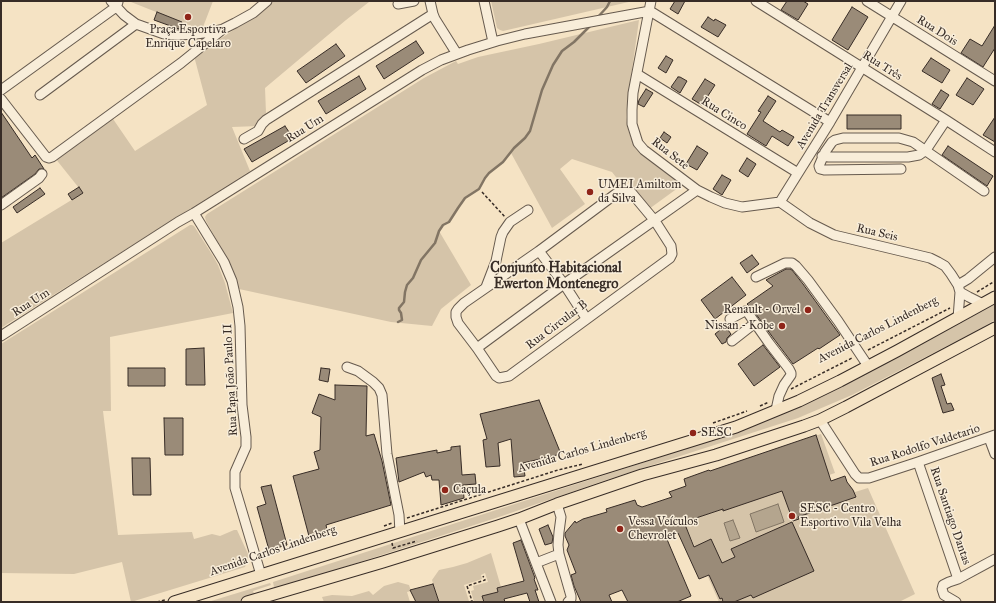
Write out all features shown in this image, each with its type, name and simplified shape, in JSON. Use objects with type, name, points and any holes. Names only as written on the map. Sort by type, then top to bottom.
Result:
[{"type":"main road","name":"Avenida Carlos Lindenberg","points":[[169,601],[261,575],[391,531],[736,427],[806,398],[897,351],[995,297]]},
{"type":"main road","points":[[247,602],[519,519],[557,504],[642,475],[784,433],[820,420],[995,328]]},
{"type":"street","points":[[1,99],[46,157],[52,157],[181,63],[223,29],[253,12],[267,1]]},
{"type":"street","points":[[398,4],[414,1]]},
{"type":"street","points":[[430,1],[435,20],[457,54]]},
{"type":"street","points":[[484,1],[493,42]]},
{"type":"street","name":"Rua Sete","points":[[651,1],[633,93],[632,124],[638,143],[644,150],[697,190],[726,203],[742,206],[780,202]]},
{"type":"street","name":"Rua Três","points":[[756,1],[995,152]]},
{"type":"street","name":"Rua Dois","points":[[867,1],[995,81]]},
{"type":"street","name":"Avenida Transversal","points":[[780,202],[830,122],[901,1]]},
{"type":"street","points":[[1,90],[116,3],[130,20],[136,24],[164,34],[196,34],[223,29]]},
{"type":"street","points":[[650,11],[830,122]]},
{"type":"street","name":"Rua Um","points":[[1,336],[178,222],[422,70],[441,60],[479,46],[525,34],[650,11]]},
{"type":"street","points":[[244,139],[258,131],[266,120],[433,14]]},
{"type":"street","points":[[40,95],[136,24]]},
{"type":"street","name":"Rua Cinco","points":[[637,74],[798,173]]},
{"type":"street","points":[[822,156],[908,157],[919,155],[926,150],[946,120]]},
{"type":"street","points":[[901,169],[824,170],[820,169],[819,166],[822,156],[832,142],[843,138],[899,138],[913,142],[926,150],[984,191]]},
{"type":"street","points":[[1,205],[39,178],[42,174]]},
{"type":"street","points":[[655,221],[630,191],[622,190],[464,303],[456,312],[458,323],[477,348],[564,284],[655,221],[697,190]]},
{"type":"street","name":"Rua Seis","points":[[780,202],[810,223],[834,235],[930,258],[938,262],[945,266],[959,288],[969,297],[983,304]]},
{"type":"street","points":[[486,287],[496,261],[501,237],[506,227],[510,222],[528,210]]},
{"type":"street","name":"Rua Papa João Paulo II","points":[[194,213],[224,262],[232,281],[238,307],[240,326],[242,405],[246,447],[235,472],[234,488],[261,575]]},
{"type":"street","name":"Rua Circular B","points":[[477,348],[496,376],[499,378],[504,378],[509,376],[586,318],[670,258],[672,254],[671,246],[655,221]]},
{"type":"street","points":[[539,250],[564,284],[586,318]]},
{"type":"street","points":[[958,318],[959,288],[995,258]]},
{"type":"street","points":[[756,277],[785,263],[796,266],[838,321],[868,366]]},
{"type":"street","points":[[730,319],[745,311],[748,313],[790,369],[791,375],[779,396],[776,410]]},
{"type":"street","points":[[732,340],[755,324]]},
{"type":"street","points":[[347,367],[358,371],[373,382],[379,388],[382,395],[387,454],[399,520],[391,531]]},
{"type":"street","name":"Rua Rodolfo Valdetario","points":[[820,420],[859,478],[869,478],[992,436]]},
{"type":"street","points":[[992,436],[995,454]]},
{"type":"street","name":"Rua Santiago Dantas","points":[[918,462],[958,579]]},
{"type":"street","points":[[557,504],[561,517],[558,545],[559,554],[571,596],[571,599],[568,602]]},
{"type":"street","points":[[519,519],[551,602]]},
{"type":"street","points":[[536,563],[559,554]]},
{"type":"street","points":[[956,602],[944,595],[942,589],[943,585],[958,579],[995,559]]},
{"type":"path","points":[[482,192],[510,222]]},
{"type":"path","points":[[969,297],[995,282]]},
{"type":"path","name":"Avenida Carlos Lindenberg","points":[[760,406],[959,304]]},
{"type":"path","points":[[712,424],[747,411]]},
{"type":"path","name":"Avenida Carlos Lindenberg","points":[[391,531],[399,520],[588,462]]},
{"type":"path","points":[[391,531],[393,548],[417,540],[420,550]]},
{"type":"path","points":[[470,602],[472,601],[467,586],[485,580],[484,576]]},
{"type":"path","points":[[157,602],[169,601]]},
{"type":"shaded area","name":"Praça Esportiva Enrique Capelaro","points":[[213,1],[203,27],[194,27],[131,2]]},
{"type":"shaded area","points":[[272,1],[369,2],[265,88],[266,113],[259,126],[232,127],[250,171],[1,328],[1,243],[83,193],[55,158],[111,116],[135,151],[207,105],[194,56],[255,16]]},
{"type":"shaded area","points":[[491,1],[633,1],[503,31],[497,28]]},
{"type":"shaded area","points":[[639,20],[627,105],[626,117],[628,129],[636,149],[682,185],[649,209],[625,178],[619,181],[612,172],[572,159],[560,169],[585,204],[552,228],[511,153],[503,162],[489,173],[479,189],[465,198],[449,222],[443,225],[439,231],[471,285],[441,309],[432,326],[391,322],[239,289],[227,258],[206,221],[205,217],[207,214],[424,78],[456,61],[458,64],[478,57]]},
{"type":"shaded area","points":[[190,225],[194,226],[218,265],[225,283],[233,313],[110,337],[111,411],[103,411],[118,535],[192,532],[194,539],[212,534],[220,536],[237,530],[249,556],[245,567],[131,602],[122,562],[74,574],[1,573],[1,344]]},
{"type":"shaded area","points":[[995,302],[995,320],[852,395],[798,418],[258,595],[257,593],[274,587],[273,582],[741,430],[827,392],[944,332]]},
{"type":"shaded area","name":"SESC - Centro Esportivo Vila Velha","points":[[821,434],[835,473],[829,475],[831,481],[850,485],[855,492],[868,488],[915,594],[899,602],[719,602],[684,522],[723,509],[710,471]]},
{"type":"shaded area","points":[[778,504],[784,522],[756,532],[750,514]]},
{"type":"shaded area","points":[[733,520],[740,538],[730,541],[724,523]]},
{"type":"shaded area","points":[[491,553],[501,587],[498,592],[483,596],[484,602],[474,602],[471,591],[474,590],[473,586],[488,582],[485,573],[481,575],[482,579],[464,585],[469,601],[439,602],[432,580],[439,570],[467,563]]},
{"type":"shaded area","points":[[398,582],[409,585],[411,591],[407,592],[410,602],[324,602],[322,597],[332,595],[352,596],[369,591],[373,595],[384,586]]},
{"type":"shaded area","points":[[270,583],[271,585],[253,591],[255,596],[236,602],[208,602]]},
{"type":"building","points":[[675,1],[685,1],[678,14],[670,9]]},
{"type":"building","points":[[787,1],[803,1],[808,4],[798,20],[781,10]]},
{"type":"building","points":[[852,7],[868,17],[848,50],[832,40]]},
{"type":"building","points":[[157,12],[182,22],[179,29],[154,20]]},
{"type":"building","points":[[708,17],[714,21],[715,19],[726,25],[718,37],[701,27]]},
{"type":"building","points":[[995,25],[995,48],[983,67],[961,53],[970,39],[982,46]]},
{"type":"building","points":[[416,41],[424,53],[384,79],[376,66]]},
{"type":"building","points":[[336,44],[345,56],[306,83],[297,71]]},
{"type":"building","points":[[666,56],[673,60],[666,73],[658,68]]},
{"type":"building","points":[[931,58],[950,70],[942,83],[922,71]]},
{"type":"building","points":[[359,76],[366,89],[326,114],[318,101]]},
{"type":"building","points":[[678,77],[687,81],[680,93],[671,87]]},
{"type":"building","points":[[967,78],[984,89],[973,105],[956,95]]},
{"type":"building","points":[[705,79],[715,85],[702,105],[692,99]]},
{"type":"building","points":[[646,89],[653,93],[644,107],[638,104]]},
{"type":"building","points":[[941,90],[949,95],[940,109],[932,104]]},
{"type":"building","points":[[768,96],[776,101],[763,121],[780,132],[782,130],[794,137],[788,146],[772,136],[766,146],[747,134],[761,112],[758,111]]},
{"type":"building","points":[[1,112],[32,158],[35,155],[44,169],[39,169],[35,174],[1,198]]},
{"type":"building","points":[[847,115],[901,115],[901,129],[847,129]]},
{"type":"building","points":[[995,117],[995,142],[983,135]]},
{"type":"building","points":[[285,126],[293,138],[252,162],[244,149]]},
{"type":"building","points":[[664,132],[671,137],[667,143],[660,138]]},
{"type":"building","points":[[697,146],[708,153],[697,170],[686,164]]},
{"type":"building","points":[[948,146],[993,176],[987,186],[942,155]]},
{"type":"building","points":[[747,158],[756,164],[748,177],[739,171]]},
{"type":"building","points":[[722,175],[731,180],[722,195],[713,189]]},
{"type":"building","points":[[79,187],[83,193],[72,200],[68,194]]},
{"type":"building","points":[[40,188],[45,194],[17,213],[13,207]]},
{"type":"building","points":[[752,255],[759,264],[747,273],[740,263]]},
{"type":"building","points":[[786,269],[792,270],[840,335],[793,364],[747,304],[773,286],[766,280]]},
{"type":"building","points":[[732,277],[746,295],[715,319],[701,300]]},
{"type":"building","points":[[725,326],[731,334],[727,338],[726,342],[722,344],[715,334]]},
{"type":"building","points":[[763,345],[780,367],[754,386],[738,364]]},
{"type":"building","points":[[204,348],[205,385],[186,385],[186,349]]},
{"type":"building","points":[[128,368],[165,368],[165,386],[128,386]]},
{"type":"building","points":[[321,368],[330,369],[328,382],[319,380]]},
{"type":"building","points":[[941,374],[945,385],[941,386],[947,404],[951,403],[954,410],[943,413],[932,378]]},
{"type":"building","points":[[335,385],[367,386],[366,436],[374,434],[382,461],[391,505],[326,525],[328,535],[310,540],[293,476],[319,469],[314,452],[320,450],[321,417],[312,413],[319,394],[335,400]]},
{"type":"building","points":[[539,400],[561,454],[523,463],[525,476],[514,477],[511,439],[498,443],[500,466],[486,467],[483,440],[487,439],[480,414]]},
{"type":"building","points":[[164,418],[183,418],[183,455],[165,455]]},
{"type":"building","points":[[816,435],[831,481],[845,476],[856,497],[798,517],[799,519],[793,521],[782,491],[723,511],[723,509],[684,522],[694,547],[711,539],[722,563],[735,557],[731,549],[792,522],[814,571],[753,598],[751,595],[734,602],[723,602],[722,598],[720,599],[709,575],[699,579],[678,533],[666,537],[691,596],[677,602],[628,602],[622,590],[609,595],[612,602],[581,602],[571,575],[576,573],[567,550],[569,545],[565,536],[565,533],[575,521],[576,523],[583,519],[607,512],[606,509],[635,500],[637,505],[642,507],[672,497],[669,492],[686,486],[684,479]]},
{"type":"building","points":[[460,446],[462,475],[475,474],[476,484],[463,485],[464,498],[441,505],[439,480],[432,480],[431,475],[426,477],[424,472],[399,482],[396,458],[437,450],[437,453],[451,450],[451,447]]},
{"type":"building","points":[[132,458],[150,458],[151,495],[133,495]]},
{"type":"building","points":[[271,485],[287,545],[269,550],[257,507],[266,504],[261,487]]},
{"type":"building","points":[[548,525],[553,537],[552,543],[545,545],[539,529]]},
{"type":"building","points":[[521,540],[535,578],[534,579],[538,590],[535,590],[539,602],[530,602],[527,593],[504,599],[505,602],[484,602],[482,596],[498,592],[497,588],[524,581],[513,543]]},
{"type":"building","points":[[433,584],[439,602],[416,602],[410,590]]},
{"type":"waterway","points":[[597,18],[607,7],[610,1]]},
{"type":"waterway","points":[[398,322],[402,320],[399,308],[404,302],[407,285],[413,278],[421,260],[435,243],[439,231],[443,225],[449,222],[465,198],[479,189],[489,173],[503,162],[514,148],[525,138],[530,131],[542,90],[553,65],[562,51],[574,42],[591,25]]},
{"type":"place","name":"Praça Esportiva Enrique Capelaro","points":[[188,17]]},
{"type":"place","name":"UMEI Amiltom da Silva","points":[[590,192]]},
{"type":"place","name":"Renault - Orvel","points":[[808,310]]},
{"type":"place","name":"Nissan - Kobe","points":[[782,326]]},
{"type":"place","name":"SESC","points":[[693,433]]},
{"type":"place","name":"Caçula","points":[[445,490]]},
{"type":"place","name":"SESC - Centro Esportivo Vila Velha","points":[[792,516]]},
{"type":"place","name":"Vessa Veículos Chevrolet","points":[[620,529]]},
{"type":"district","name":"Conjunto Habitacional Ewerton Montenegro","points":[[556,278]]}]
